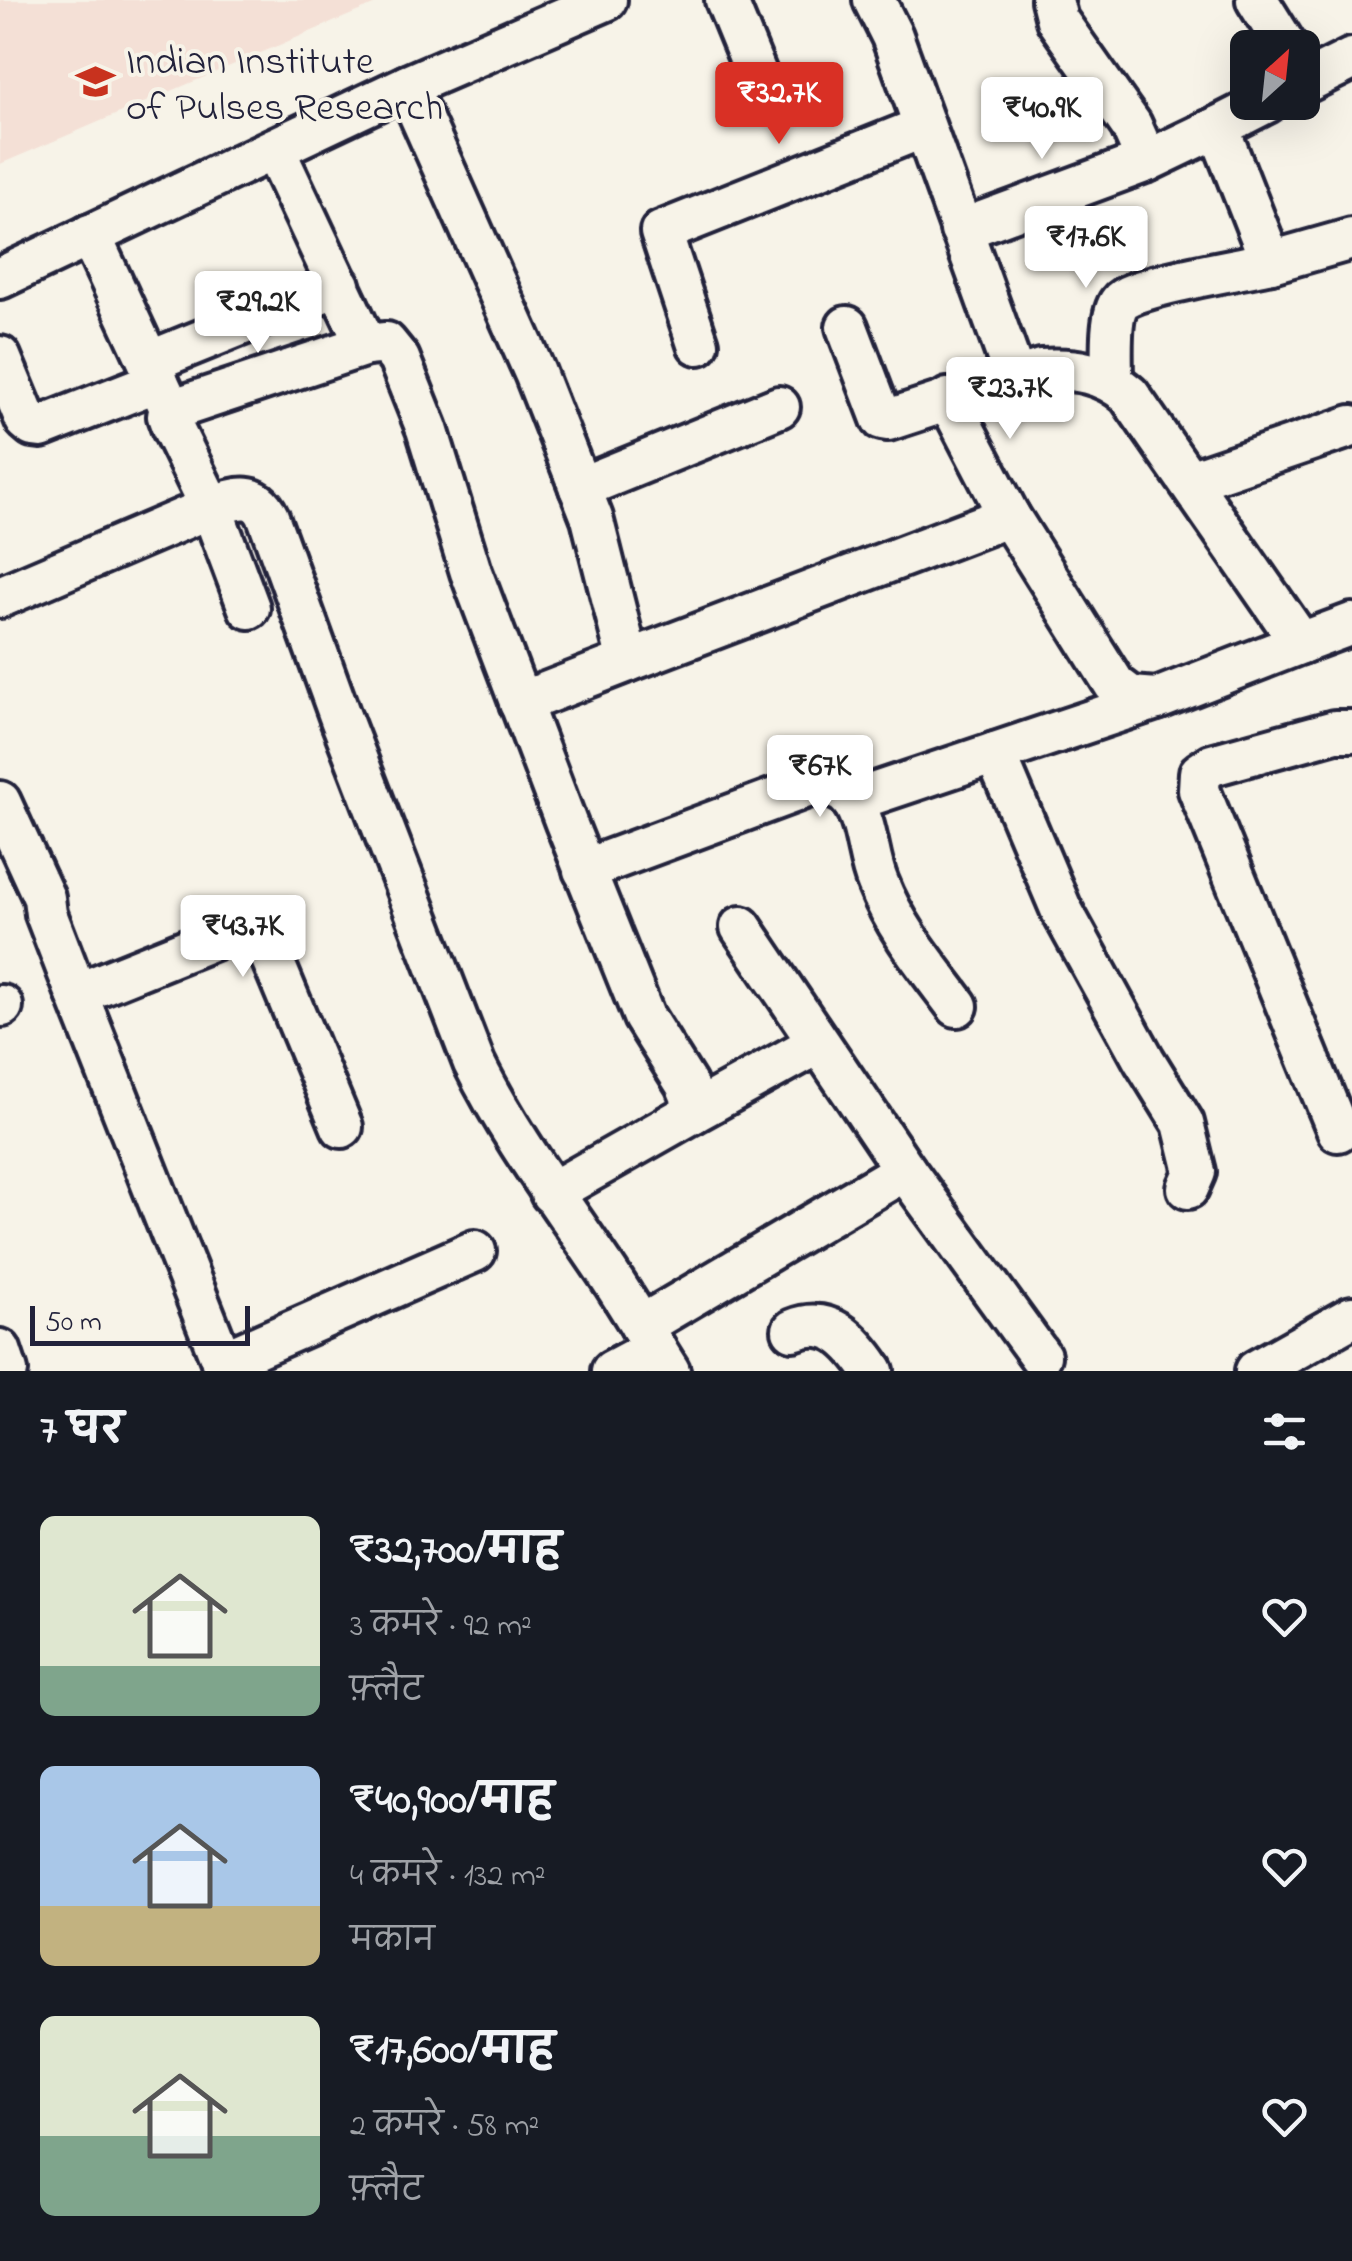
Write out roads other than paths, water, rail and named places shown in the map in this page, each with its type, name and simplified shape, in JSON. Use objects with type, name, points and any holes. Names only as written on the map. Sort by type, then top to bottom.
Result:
[{"type":"street","points":[[0,278],[407,86],[606,0]]},
{"type":"street","points":[[726,0],[764,93]]},
{"type":"street","points":[[874,0],[892,36],[1016,377]]},
{"type":"street","points":[[1052,0],[1058,20],[1131,124],[1148,161]]},
{"type":"street","points":[[1257,0],[1276,30]]},
{"type":"street","points":[[1320,73],[1352,59]]},
{"type":"street","points":[[407,86],[535,373],[592,518],[628,661]]},
{"type":"street","points":[[961,230],[1148,161],[1232,120]]},
{"type":"street","points":[[698,344],[660,232],[924,127]]},
{"type":"street","points":[[1218,127],[1271,262]]},
{"type":"street","points":[[274,149],[366,345]]},
{"type":"street","points":[[90,235],[159,384],[172,427],[211,507],[250,608]]},
{"type":"street","points":[[1112,380],[1114,314],[1121,299],[1352,239]]},
{"type":"street","points":[[0,357],[26,420],[41,427],[159,384],[339,285]]},
{"type":"street","points":[[846,327],[882,419],[1041,370],[1063,368],[1112,380],[1129,396],[1301,643]]},
{"type":"street","points":[[159,384],[386,342],[399,359],[427,429],[472,572],[584,870],[644,1017],[686,1084],[693,1101],[692,1113]]},
{"type":"street","points":[[948,399],[1009,516],[1115,685],[1131,696],[1157,698]]},
{"type":"street","points":[[580,488],[779,407]]},
{"type":"street","points":[[1190,481],[1352,426]]},
{"type":"street","points":[[0,597],[237,498],[250,498],[264,508],[474,1063],[551,1192],[655,1348]]},
{"type":"street","points":[[520,704],[1009,516]]},
{"type":"street","points":[[852,801],[1157,698],[1352,624]]},
{"type":"street","points":[[1338,1131],[1198,780],[1200,773],[1212,765],[1335,731],[1352,732]]},
{"type":"street","points":[[995,753],[1061,909],[1144,1060],[1183,1122],[1195,1172],[1188,1188]]},
{"type":"street","points":[[584,870],[812,785],[841,790],[852,801],[864,827],[878,884],[906,938],[957,1006]]},
{"type":"street","points":[[0,802],[44,898],[46,914],[224,1366],[474,1250]]},
{"type":"street","points":[[77,994],[242,924],[258,925],[342,1127]]},
{"type":"street","points":[[740,927],[905,1170],[1040,1356]]},
{"type":"street","points":[[551,1192],[817,1044]]},
{"type":"street","points":[[612,1371],[655,1348],[905,1170]]},
{"type":"street","points":[[1261,1370],[1352,1317]]},
{"type":"street","points":[[792,1330],[819,1324],[835,1330],[850,1340],[872,1371]]},
{"type":"street","points":[[0,1350],[7,1371]]},
{"type":"place","name":"Indian Institute of Pulses Research","points":[[96,82]]}]
